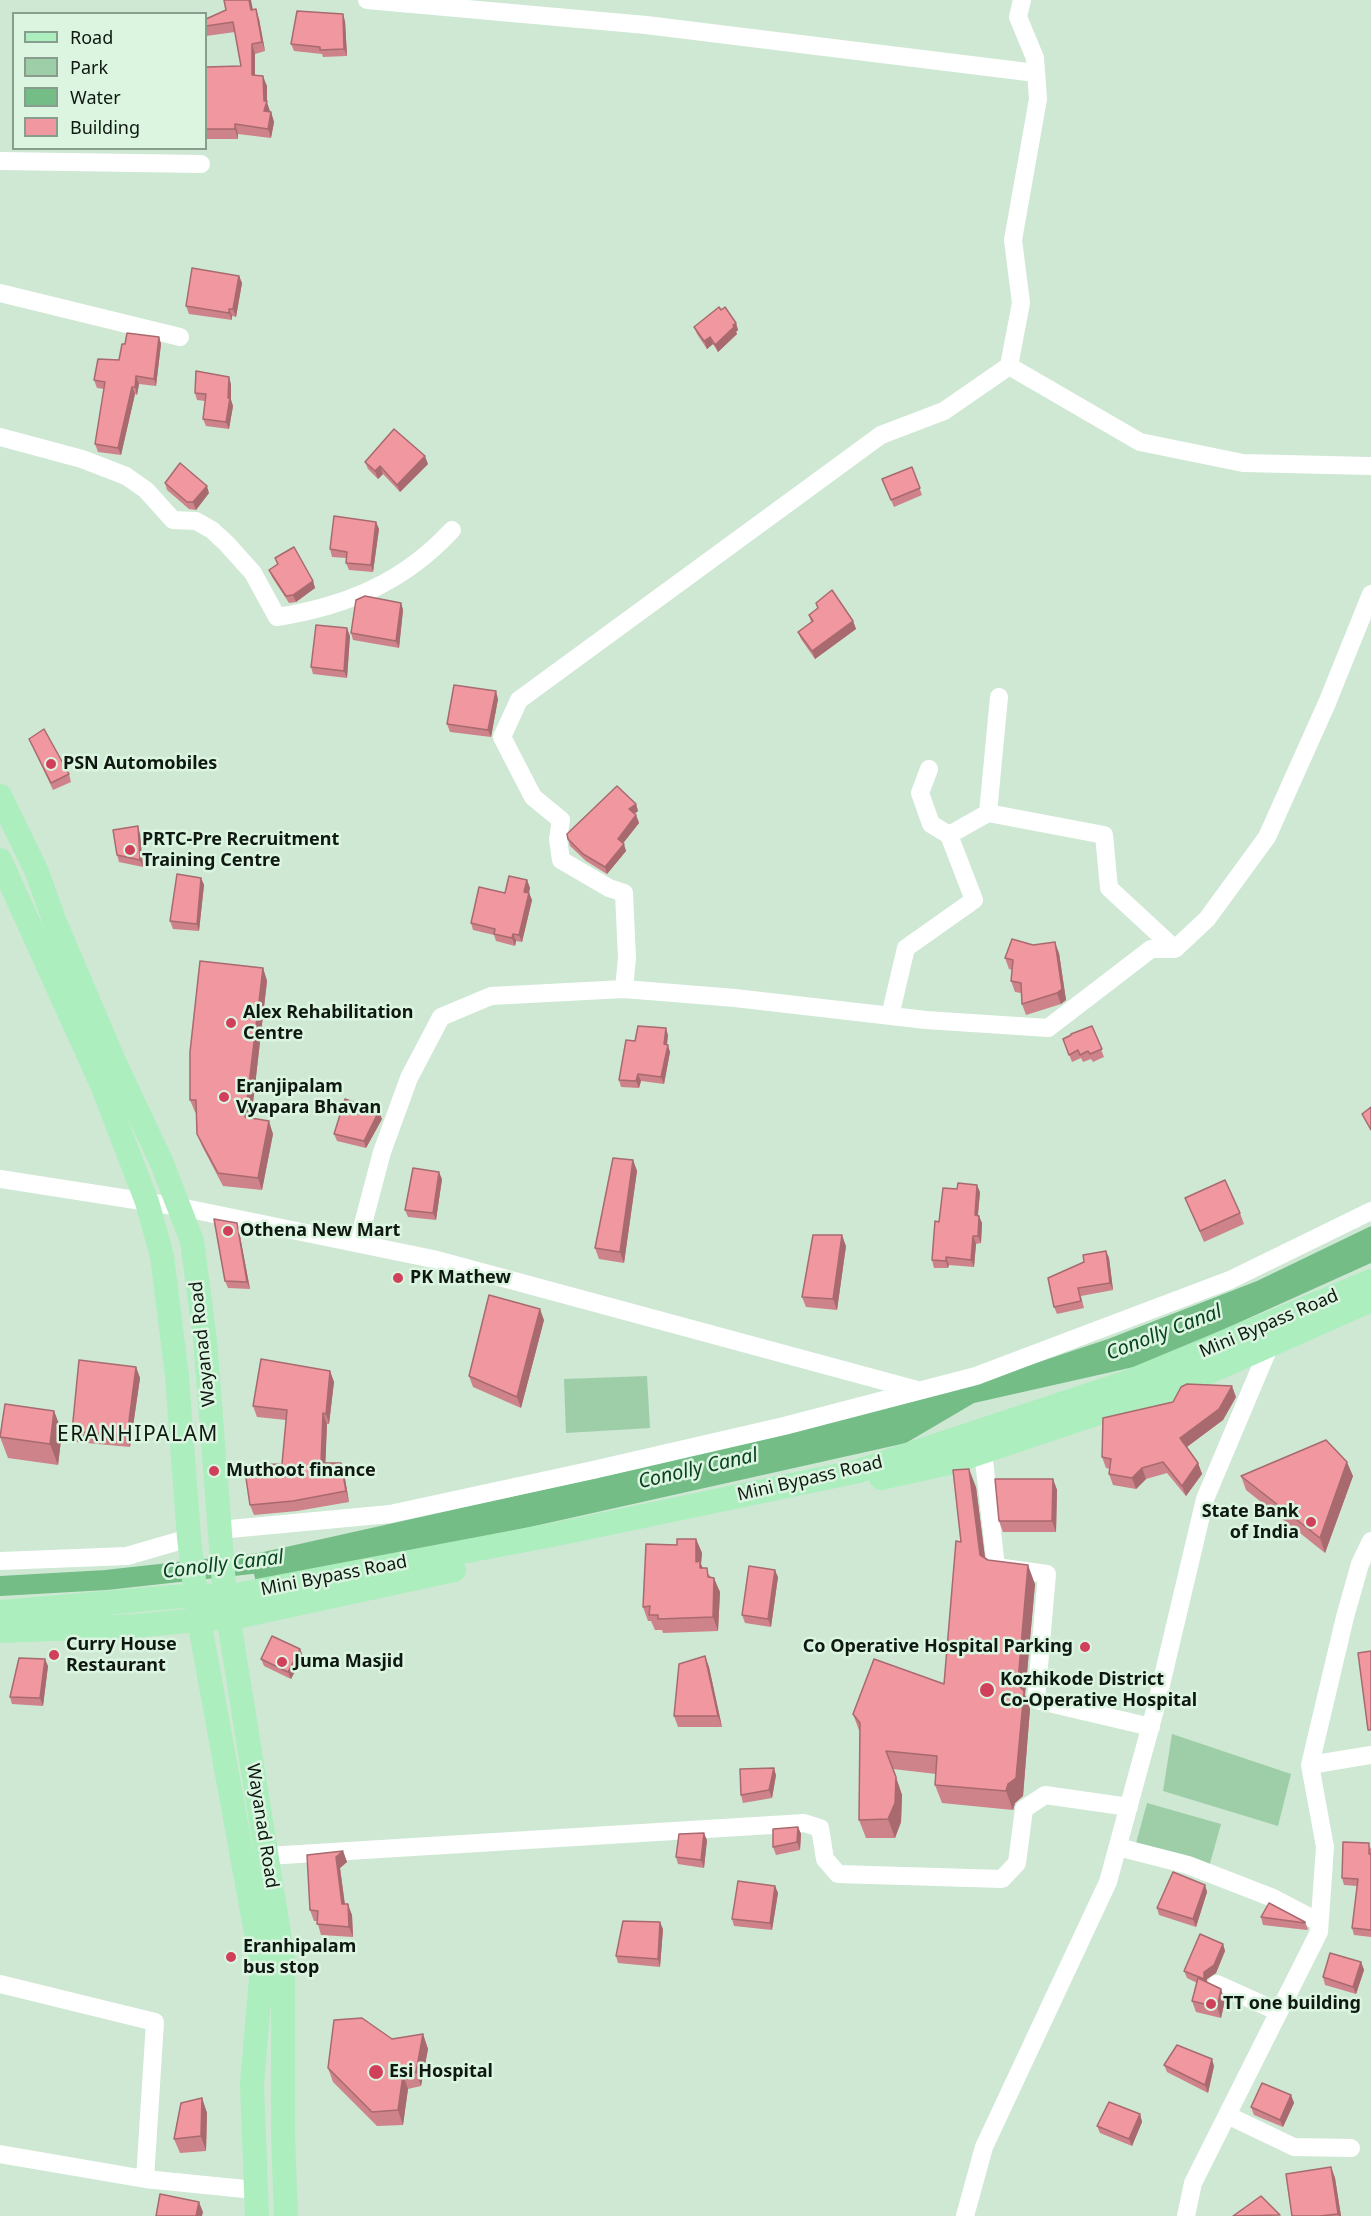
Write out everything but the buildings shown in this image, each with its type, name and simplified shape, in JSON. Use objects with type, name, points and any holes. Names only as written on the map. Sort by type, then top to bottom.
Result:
[{"type":"main road","name":"Wayanad Road","points":[[0,796],[37,872],[54,920],[114,1061],[161,1161],[192,1241],[205,1340],[227,1607],[283,1958],[283,2136],[286,2216]]},
{"type":"main road","name":"Wayanad Road","points":[[0,861],[102,1085],[147,1202],[162,1256],[177,1376],[189,1538],[198,1620],[262,1966],[252,2084],[257,2216]]},
{"type":"main road","name":"Mini Bypass Road","points":[[227,1607],[546,1536],[859,1471],[1128,1382],[1371,1281]]},
{"type":"main road","name":"Mini Bypass Road","points":[[227,1607],[241,1616],[938,1466],[1173,1388],[1371,1300]]},
{"type":"main road","points":[[0,1612],[196,1595],[227,1607]]},
{"type":"main road","points":[[0,1631],[134,1626],[198,1620],[227,1607]]},
{"type":"street","points":[[367,0],[646,25],[1036,73]]},
{"type":"street","points":[[624,989],[627,958],[624,893],[609,888],[561,860],[558,839],[561,820],[533,797],[502,737],[519,700],[881,435],[944,411],[1009,366],[1021,303],[1013,240],[1038,99],[1035,58],[1018,17],[1022,0]]},
{"type":"street","points":[[0,161],[201,164]]},
{"type":"street","points":[[0,293],[180,337]]},
{"type":"street","points":[[1009,366],[1140,442],[1243,463],[1371,466]]},
{"type":"street","points":[[0,437],[82,459],[126,476],[146,490],[173,520],[196,521],[212,530],[253,573],[277,617],[339,602],[390,582],[433,551],[452,530]]},
{"type":"street","points":[[358,1243],[382,1152],[409,1078],[441,1017],[491,996],[624,989],[735,998],[926,1020],[1048,1028],[1151,949],[1175,949],[1207,919],[1267,837],[1327,703],[1371,594]]},
{"type":"street","points":[[988,813],[999,697]]},
{"type":"street","points":[[890,1016],[906,948],[974,900],[949,835],[930,824],[920,793],[929,769]]},
{"type":"street","points":[[949,835],[988,813],[1104,835],[1109,888],[1175,949]]},
{"type":"street","points":[[0,1179],[180,1207],[434,1259],[919,1391]]},
{"type":"street","points":[[219,1530],[390,1514],[784,1426],[976,1376],[1230,1280],[1371,1211]]},
{"type":"street","points":[[965,2216],[984,2147],[1108,1882],[1151,1726],[1205,1499],[1270,1345]]},
{"type":"street","points":[[984,1452],[996,1567],[1047,1574],[1036,1700],[1151,1726]]},
{"type":"street","points":[[0,1562],[127,1556],[189,1538]]},
{"type":"street","points":[[1186,2216],[1193,2183],[1319,1932],[1325,1848],[1310,1765],[1345,1617],[1360,1564],[1371,1541]]},
{"type":"street","points":[[1310,1765],[1371,1755]]},
{"type":"street","points":[[267,1856],[804,1823],[820,1828],[825,1859],[838,1874],[1002,1879],[1017,1863],[1024,1809],[1045,1795],[1129,1807]]},
{"type":"street","points":[[1118,1847],[1188,1865],[1273,1898],[1319,1922]]},
{"type":"street","points":[[0,1984],[154,2022],[145,2179]]},
{"type":"street","points":[[1217,1984],[1279,2012]]},
{"type":"street","points":[[1227,2115],[1294,2147],[1352,2148]]},
{"type":"street","points":[[0,2154],[145,2179],[255,2190]]},
{"type":"green space","points":[[647,1376],[650,1428],[566,1433],[564,1379]]},
{"type":"green space","points":[[1172,1734],[1291,1774],[1278,1826],[1163,1791]]},
{"type":"green space","points":[[1147,1803],[1221,1824],[1209,1867],[1135,1847]]},
{"type":"water","points":[[1371,1226],[1371,1263],[1147,1364],[974,1403],[906,1443],[257,1588],[250,1555],[623,1472],[949,1392],[1108,1339],[1257,1281]]},
{"type":"waterway","name":"Conolly Canal","points":[[0,1586],[106,1580],[278,1561]]},
{"type":"place","name":"PSN Automobiles","points":[[51,764]]},
{"type":"place","name":"PRTC-Pre Recruitment Training Centre","points":[[130,850]]},
{"type":"place","name":"Alex Rehabilitation Centre","points":[[231,1023]]},
{"type":"place","name":"Eranjipalam Vyapara Bhavan","points":[[224,1097]]},
{"type":"place","name":"Othena New Mart","points":[[228,1231]]},
{"type":"place","name":"PK Mathew","points":[[398,1278]]},
{"type":"place","name":"Muthoot finance","points":[[214,1471]]},
{"type":"place","name":"State Bank of India","points":[[1311,1522]]},
{"type":"place","name":"Co Operative Hospital Parking","points":[[1085,1647]]},
{"type":"place","name":"Curry House Restaurant","points":[[54,1655]]},
{"type":"place","name":"Juma Masjid","points":[[282,1662]]},
{"type":"place","name":"Kozhikode District Co-Operative Hospital","points":[[987,1690]]},
{"type":"place","name":"Eranhipalam bus stop","points":[[231,1957]]},
{"type":"place","name":"TT one building","points":[[1211,2004]]},
{"type":"place","name":"Esi Hospital","points":[[376,2072]]},
{"type":"district","name":"ERANHIPALAM","points":[[138,1435]]}]
